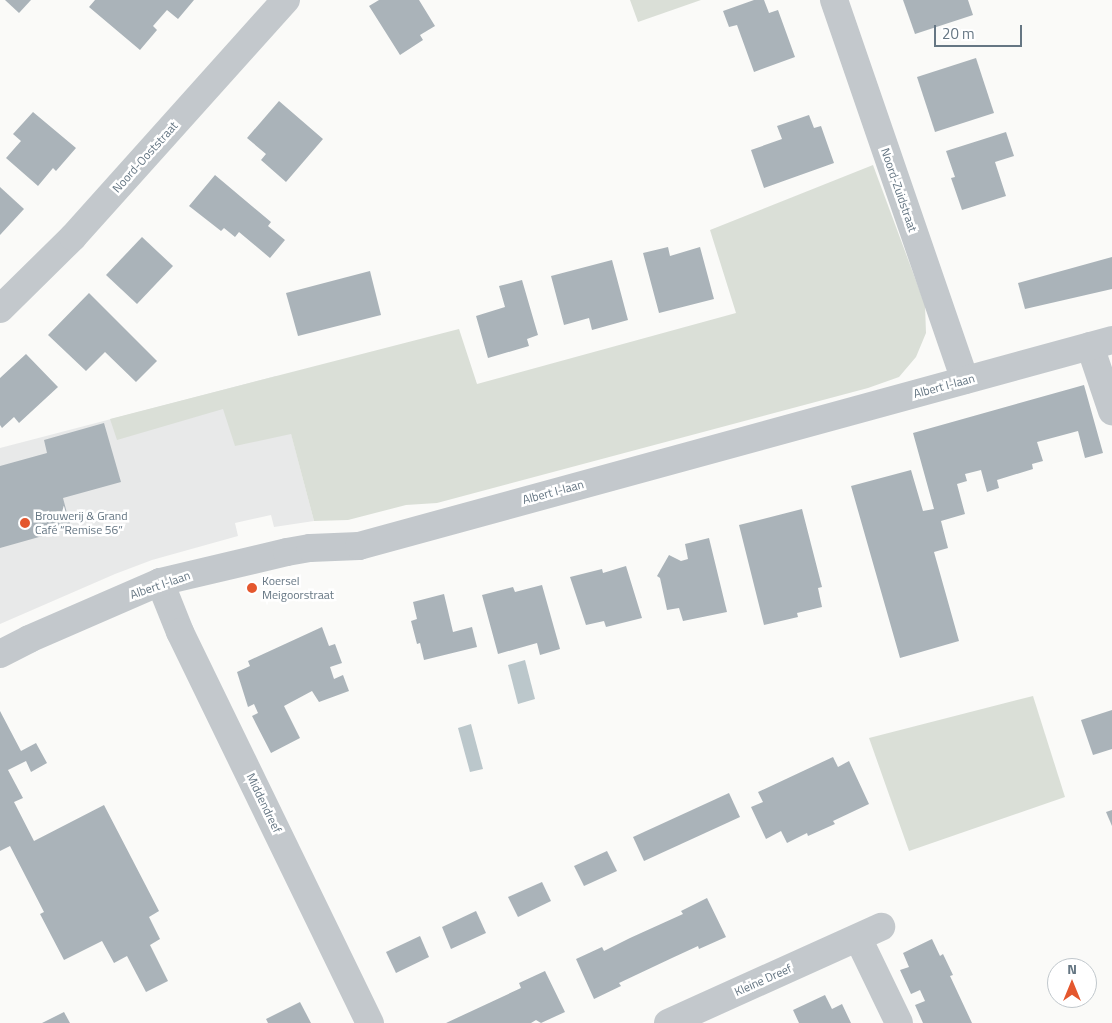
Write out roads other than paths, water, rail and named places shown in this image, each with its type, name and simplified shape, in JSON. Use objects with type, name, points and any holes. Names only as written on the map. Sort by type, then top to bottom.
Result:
[{"type":"street","name":"Noord-Ooststraat","points":[[0,309],[73,237],[286,0]]},
{"type":"street","name":"Noord-Zuidstraat","points":[[834,0],[965,380]]},
{"type":"street","name":"Albert I-laan","points":[[0,654],[29,638],[160,582],[287,552],[310,548],[359,546],[1101,343]]},
{"type":"street","points":[[1101,343],[1112,411]]},
{"type":"street","name":"Middendreef","points":[[160,582],[180,632],[370,1023]]},
{"type":"street","name":"Kleine Dreef","points":[[668,1023],[870,933],[898,1023]]},
{"type":"place","name":"Brouwerij & Grand Café “Remise 56”","points":[[25,523]]},
{"type":"place","name":"Koersel Meigoorstraat","points":[[252,588]]}]
